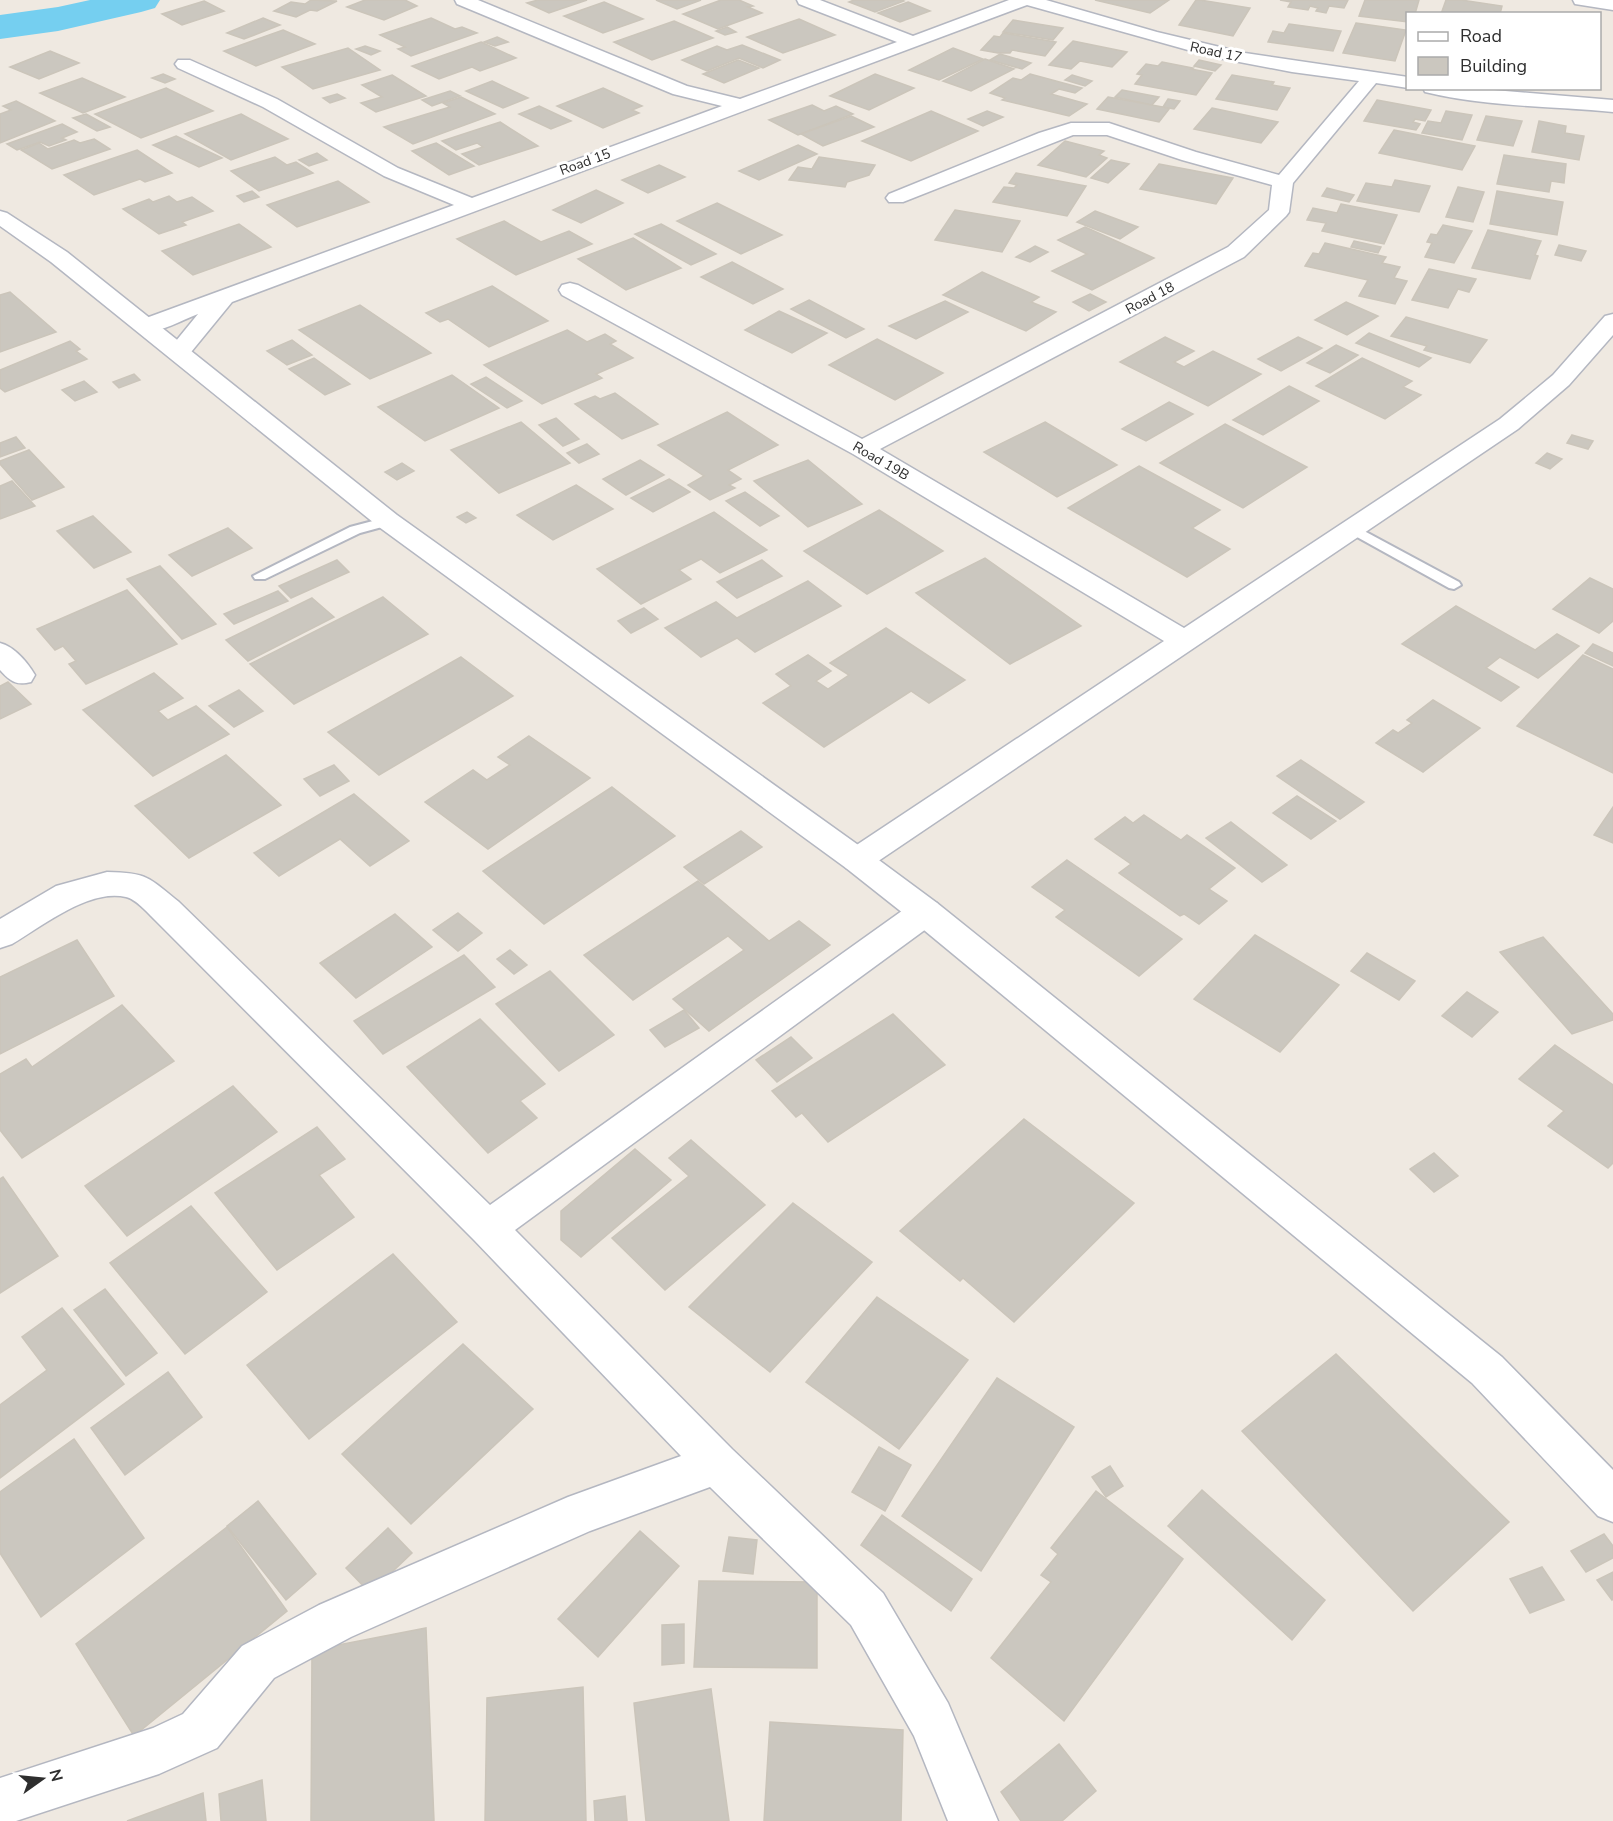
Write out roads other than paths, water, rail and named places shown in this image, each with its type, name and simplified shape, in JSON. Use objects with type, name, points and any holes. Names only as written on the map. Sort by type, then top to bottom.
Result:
[{"type":"street","points":[[463,0],[680,90],[740,105]]},
{"type":"street","points":[[805,0],[911,41]]},
{"type":"street","name":"Road 15","points":[[146,326],[226,294],[393,236],[472,204],[1027,0]]},
{"type":"street","name":"Road 17","points":[[1027,0],[1176,44],[1277,64],[1372,76],[1406,83]]},
{"type":"street","points":[[1581,0],[1613,5]]},
{"type":"street","points":[[184,64],[270,103],[391,172],[472,204]]},
{"type":"street","points":[[896,198],[1071,129],[1109,129],[1189,156],[1283,182],[1356,98],[1372,76]]},
{"type":"street","points":[[1444,90],[1481,96],[1613,106]]},
{"type":"street","name":"Road 18","points":[[862,449],[1236,252],[1278,212],[1283,182]]},
{"type":"street","points":[[0,217],[59,256],[388,521],[857,860],[924,912],[1487,1370],[1613,1501]]},
{"type":"street","name":"Road 19B","points":[[570,290],[862,449],[1186,642]]},
{"type":"street","points":[[179,352],[226,294]]},
{"type":"street","points":[[857,860],[1509,424],[1561,381],[1613,321]]},
{"type":"street","points":[[0,652],[21,675]]},
{"type":"street","points":[[0,934],[68,895],[107,884],[136,885],[175,920],[488,1228],[717,1464],[867,1609],[931,1720],[973,1821]]},
{"type":"street","points":[[488,1228],[924,912]]},
{"type":"street","points":[[0,1802],[159,1750],[200,1731],[258,1662],[335,1621],[583,1512],[717,1464]]},
{"type":"lane","points":[[260,576],[355,530],[388,521]]},
{"type":"lane","points":[[1353,529],[1454,585]]},
{"type":"waterway","points":[[0,27],[58,19],[141,0]]}]
